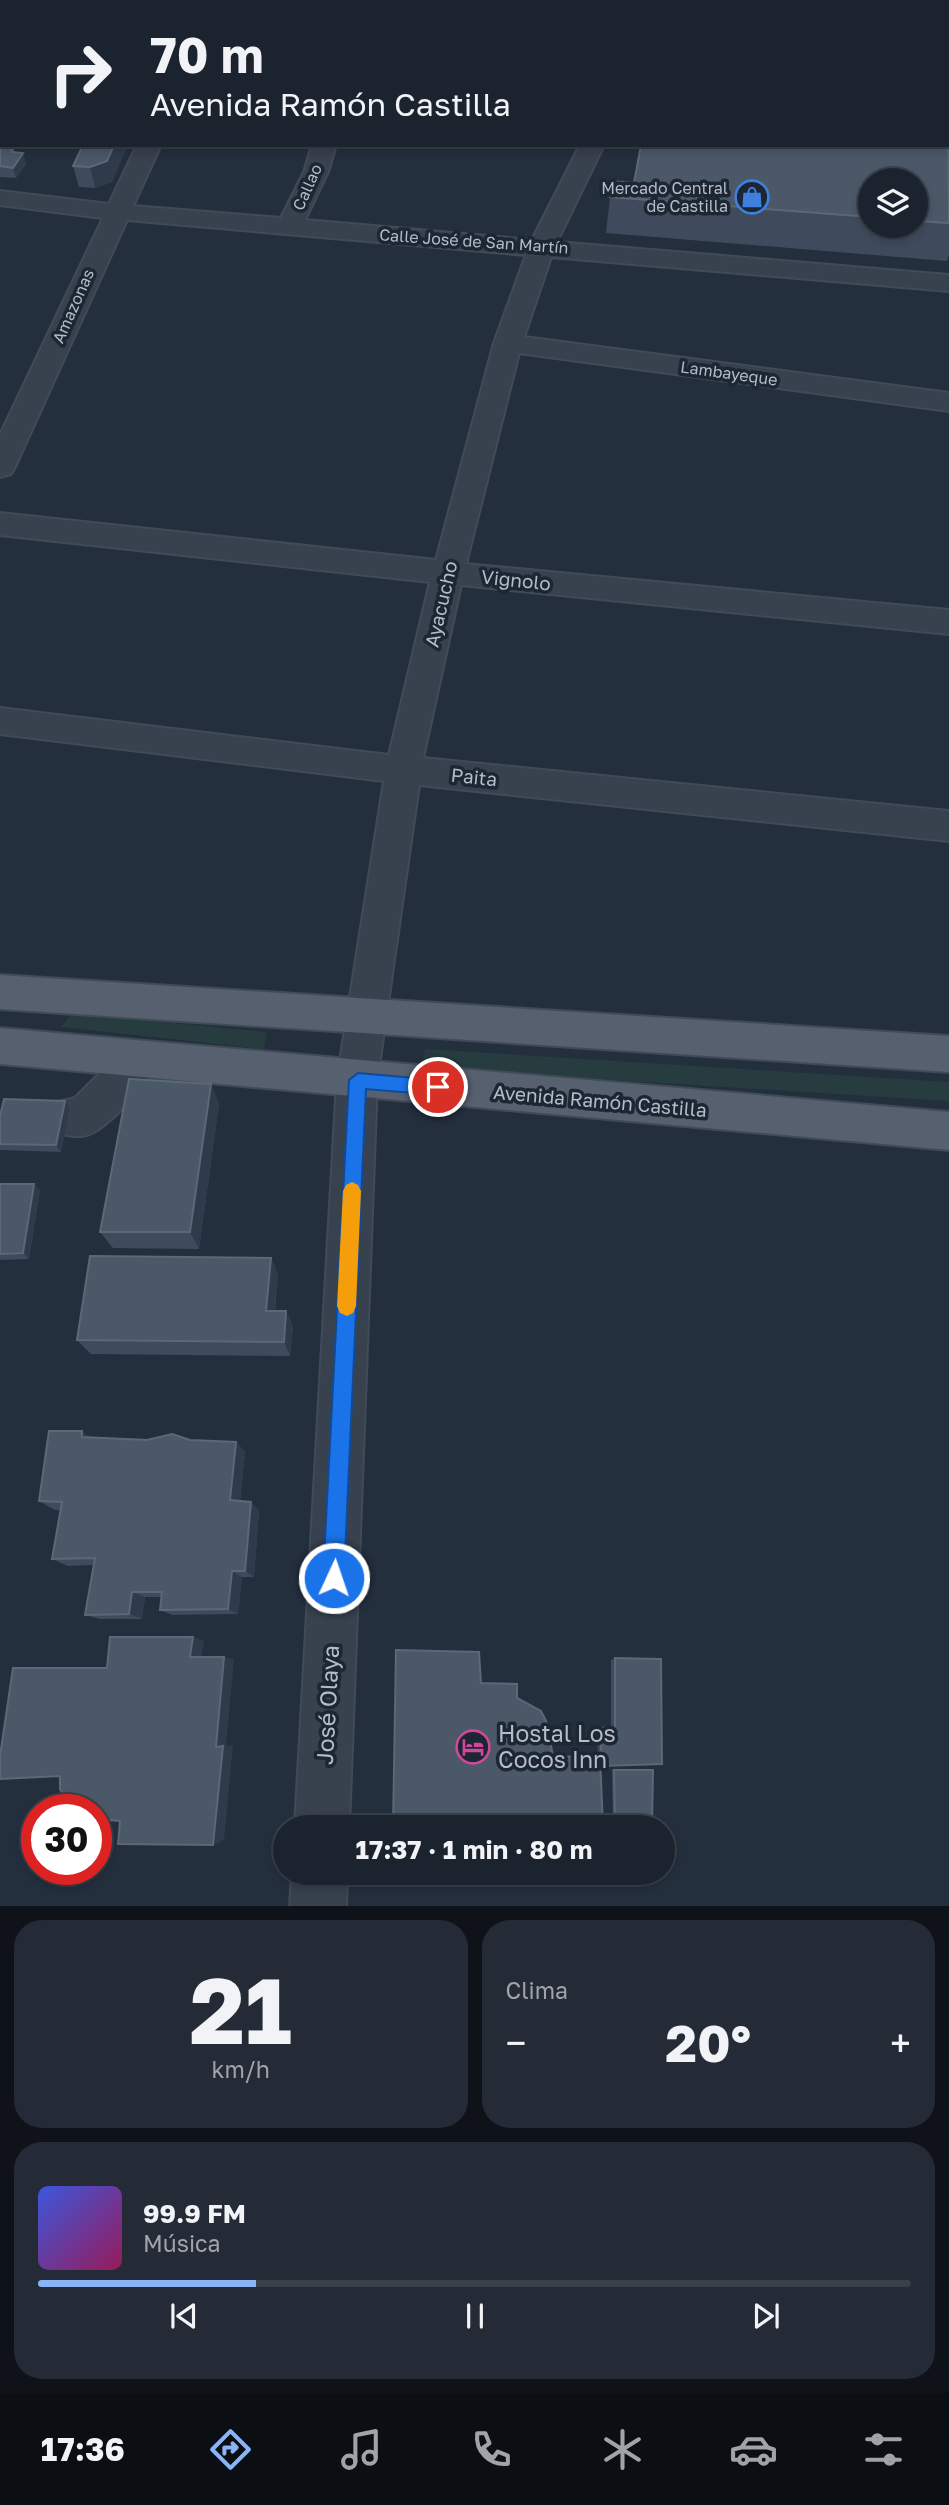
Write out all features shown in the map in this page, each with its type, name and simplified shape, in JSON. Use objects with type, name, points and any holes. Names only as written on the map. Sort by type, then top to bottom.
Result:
[{"type":"main road","points":[[0,992],[949,1054]]},
{"type":"main road","name":"Avenida Ramón Castilla","points":[[0,1046],[949,1131]]},
{"type":"street","name":"Amazonas","points":[[0,467],[148,147]]},
{"type":"street","name":"Callao","points":[[289,227],[316,172],[323,147]]},
{"type":"street","name":"Ayacucho","points":[[358,1080],[403,770],[448,573],[508,343],[542,246],[591,147]]},
{"type":"street","name":"Calle José de San Martín","points":[[0,198],[116,212],[542,246],[949,283]]},
{"type":"street","name":"Lambayeque","points":[[508,343],[949,402]]},
{"type":"street","name":"Vignolo","points":[[0,524],[448,573],[949,622]]},
{"type":"street","name":"Paita","points":[[0,721],[403,770],[949,826]]},
{"type":"street","points":[[69,1117],[84,1117],[140,1060]]},
{"type":"street","name":"José Olaya","points":[[323,1815],[358,1080]]},
{"type":"street","points":[[318,1906],[319,1885]]},
{"type":"green space","points":[[72,1013],[267,1032],[264,1049],[61,1027]]},
{"type":"green space","points":[[425,1049],[949,1082],[949,1101],[422,1068]]},
{"type":"building","points":[[0,147],[14,147],[11,152],[23,153],[13,168],[0,166]]},
{"type":"building","points":[[82,147],[113,147],[107,161],[90,167],[73,166]]},
{"type":"building","points":[[641,147],[949,147],[949,223],[928,222],[928,168],[858,168],[858,216],[610,197],[612,181],[634,183]]},
{"type":"building","points":[[129,1079],[211,1084],[190,1232],[100,1232]]},
{"type":"building","points":[[4,1099],[65,1101],[56,1145],[0,1144],[0,1116]]},
{"type":"building","points":[[0,1184],[34,1184],[23,1253],[0,1254]]},
{"type":"building","points":[[90,1256],[271,1258],[266,1311],[286,1311],[284,1342],[77,1340]]},
{"type":"building","points":[[49,1431],[82,1431],[82,1437],[147,1440],[172,1434],[190,1440],[236,1442],[230,1500],[251,1502],[245,1571],[232,1571],[228,1609],[160,1610],[162,1592],[132,1592],[129,1614],[85,1615],[95,1558],[52,1559],[62,1502],[39,1501]]},
{"type":"building","points":[[110,1637],[193,1637],[190,1657],[224,1657],[216,1747],[223,1746],[213,1845],[118,1844],[120,1821],[112,1820],[112,1794],[62,1794],[60,1776],[0,1779],[0,1756],[13,1668],[107,1668]]},
{"type":"building","name":"Hostal Los Cocos Inn","points":[[396,1650],[479,1652],[481,1683],[517,1684],[517,1698],[541,1711],[547,1723],[553,1757],[600,1756],[602,1815],[393,1815]]},
{"type":"building","points":[[615,1658],[661,1659],[662,1764],[602,1766],[600,1728],[615,1727]]},
{"type":"building","points":[[614,1770],[653,1770],[652,1815],[615,1815]]},
{"type":"slow traffic","points":[[347,1306],[352,1191]]},
{"type":"place","name":"Mercado Central de Castilla","points":[[752,197]]},
{"type":"place","name":"Hostal Los Cocos Inn","points":[[473,1747]]},
{"type":"route","points":[[334,1578],[358,1080],[438,1087]]}]
